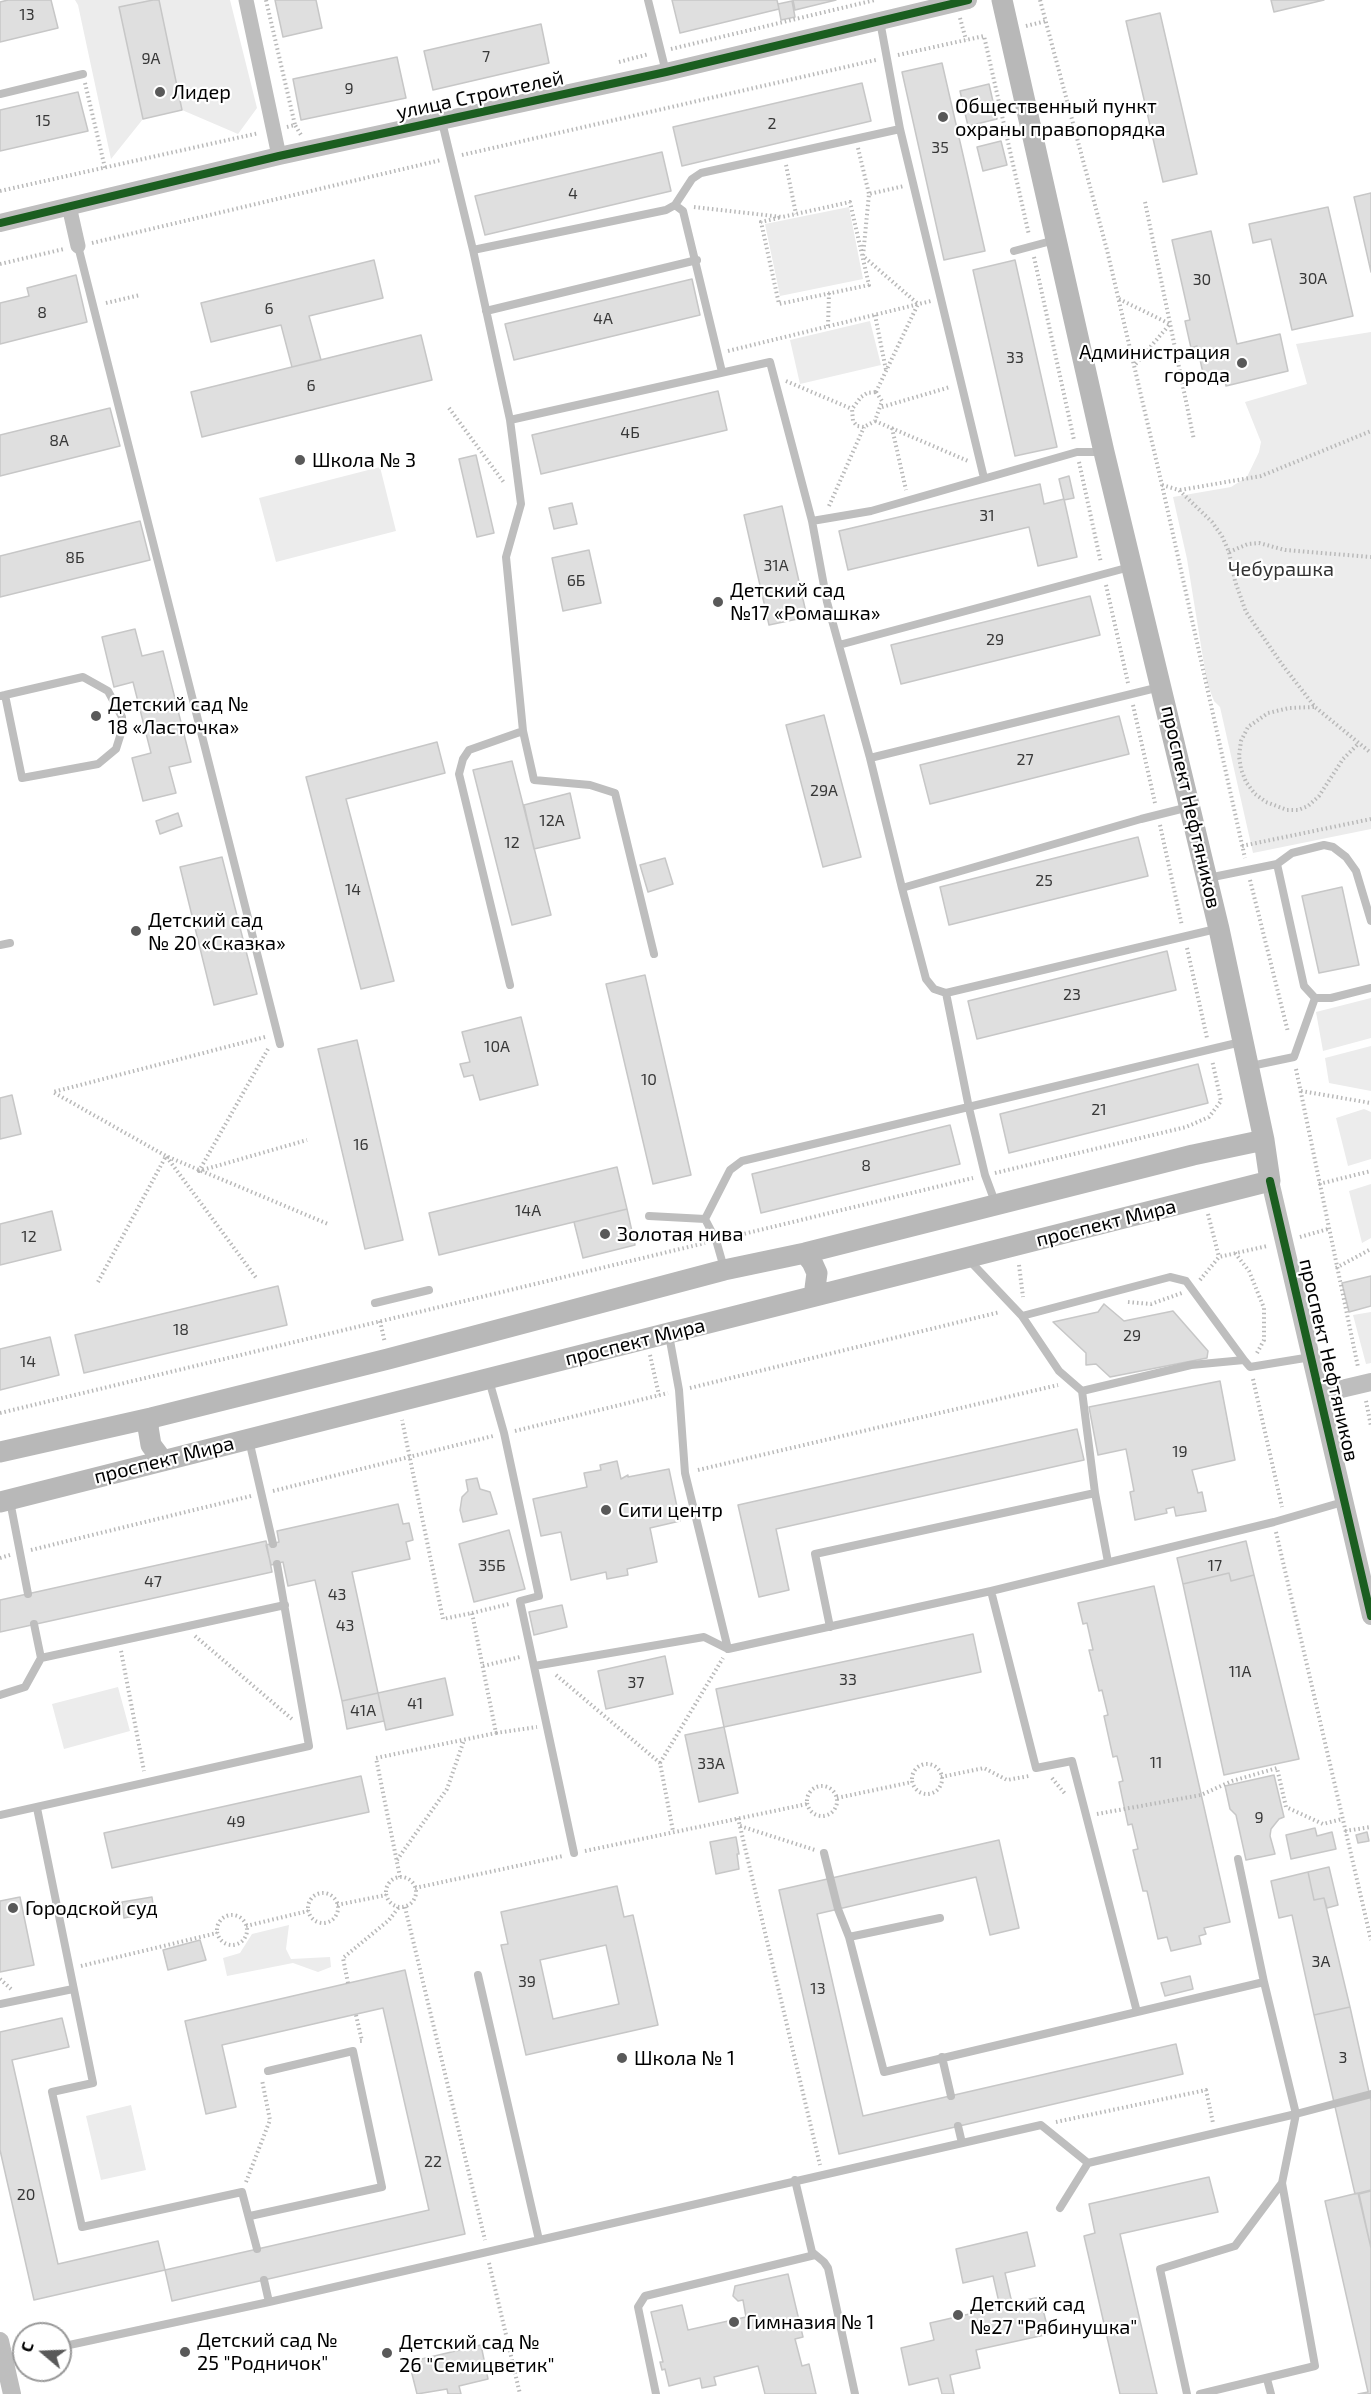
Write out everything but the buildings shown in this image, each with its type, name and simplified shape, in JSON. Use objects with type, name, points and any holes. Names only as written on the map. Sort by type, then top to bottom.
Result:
[{"type":"main road","name":"проспект Нефтяников","points":[[1002,0],[1104,452],[1220,929],[1264,1140],[1270,1181]]},
{"type":"main road","points":[[0,1452],[151,1418],[388,1359],[724,1270],[805,1253],[1193,1155],[1264,1140]]},
{"type":"main road","name":"проспект Мира","points":[[5,1500],[1270,1181]]},
{"type":"main road","points":[[805,1253],[817,1273],[814,1296]]},
{"type":"main road","points":[[151,1418],[148,1427],[151,1445],[163,1461]]},
{"type":"street","points":[[246,0],[279,156]]},
{"type":"street","name":"улица Строителей","points":[[0,223],[279,156],[666,72],[968,0]]},
{"type":"street","points":[[69,206],[78,246]]},
{"type":"street","name":"проспект Нефтяников","points":[[1270,1181],[1370,1604]]},
{"type":"street","points":[[1320,1394],[1367,1383]]},
{"type":"street","points":[[2,2350],[12,2394]]},
{"type":"lane","points":[[648,0],[666,72]]},
{"type":"lane","points":[[879,21],[888,57],[900,129],[984,478]]},
{"type":"lane","points":[[0,93],[83,74]]},
{"type":"lane","points":[[441,120],[473,250],[510,420],[521,504],[506,557],[523,730],[534,780],[590,785],[615,793],[654,954]]},
{"type":"lane","points":[[473,250],[666,210],[675,205],[685,187],[701,173],[900,129]]},
{"type":"lane","points":[[675,205],[683,211],[697,260],[722,372]]},
{"type":"lane","points":[[1014,251],[1055,240]]},
{"type":"lane","points":[[78,246],[280,1044]]},
{"type":"lane","points":[[486,311],[697,260]]},
{"type":"lane","points":[[510,420],[770,362],[812,521],[827,602],[870,758],[926,979],[934,989],[946,993],[1220,929]]},
{"type":"lane","points":[[812,521],[871,511],[1077,452],[1104,452]]},
{"type":"lane","points":[[839,645],[1133,567]]},
{"type":"lane","points":[[83,677],[108,692],[122,717],[122,730],[116,749],[98,764],[22,778],[2,695],[83,677]]},
{"type":"lane","points":[[870,758],[1162,686]]},
{"type":"lane","points":[[510,985],[459,774],[463,759],[470,750],[523,730]]},
{"type":"lane","points":[[902,888],[1191,807]]},
{"type":"lane","points":[[1207,878],[1277,864],[1292,853],[1324,845],[1339,851],[1356,870],[1371,921]]},
{"type":"lane","points":[[1277,864],[1304,986],[1315,998],[1331,998],[1371,988]]},
{"type":"lane","points":[[0,945],[10,943]]},
{"type":"lane","points":[[946,993],[969,1107],[985,1175],[996,1206]]},
{"type":"lane","points":[[1249,1066],[1294,1057],[1315,998]]},
{"type":"lane","points":[[705,1219],[730,1170],[742,1161],[1210,1051],[1243,1041]]},
{"type":"lane","points":[[649,1216],[705,1219]]},
{"type":"lane","points":[[705,1219],[716,1240],[724,1270]]},
{"type":"lane","points":[[966,1258],[1022,1316],[1059,1371],[1082,1391],[1095,1493],[1108,1562]]},
{"type":"lane","points":[[1022,1316],[1170,1276],[1186,1281],[1247,1363]]},
{"type":"lane","points":[[375,1303],[429,1290]]},
{"type":"lane","points":[[669,1333],[679,1390],[685,1473],[728,1649]]},
{"type":"lane","points":[[1082,1391],[1191,1365],[1311,1357]]},
{"type":"lane","points":[[488,1378],[504,1433],[539,1596],[520,1601],[574,1853]]},
{"type":"lane","points":[[249,1439],[273,1544]]},
{"type":"lane","points":[[830,1627],[815,1554],[1095,1493]]},
{"type":"lane","points":[[5,1500],[28,1594]]},
{"type":"lane","points":[[534,1666],[704,1637],[728,1649],[991,1591],[1274,1522],[1345,1502]]},
{"type":"lane","points":[[0,1815],[309,1746],[277,1564]]},
{"type":"lane","points":[[991,1591],[1036,1768],[1072,1761],[1137,2012]]},
{"type":"lane","points":[[41,1658],[285,1605]]},
{"type":"lane","points":[[0,1695],[25,1687],[41,1658],[34,1624]]},
{"type":"lane","points":[[37,1808],[93,2083],[52,2092],[82,2227],[242,2192],[257,2249]]},
{"type":"lane","points":[[824,1853],[838,1909],[849,1937],[884,2072],[1264,1982]]},
{"type":"lane","points":[[1200,2394],[1315,2366],[1282,2182],[1296,2114],[1264,1982],[1238,1859]]},
{"type":"lane","points":[[849,1937],[940,1918]]},
{"type":"lane","points":[[478,1975],[539,2240]]},
{"type":"lane","points":[[0,2004],[73,1989]]},
{"type":"lane","points":[[250,2216],[382,2187],[353,2051],[264,2074]]},
{"type":"lane","points":[[942,2057],[951,2096]]},
{"type":"lane","points":[[1060,2208],[1088,2163],[1371,2094]]},
{"type":"lane","points":[[72,2344],[269,2302],[1041,2125],[1088,2163]]},
{"type":"lane","points":[[958,2126],[962,2143]]},
{"type":"lane","points":[[795,2180],[808,2240],[815,2255],[828,2268],[855,2394]]},
{"type":"lane","points":[[1187,2394],[1160,2269],[1235,2246],[1282,2182]]},
{"type":"lane","points":[[656,2394],[638,2307],[645,2296],[815,2255]]},
{"type":"lane","points":[[264,2280],[269,2302]]},
{"type":"lane","points":[[1267,2379],[1271,2394]]},
{"type":"path","points":[[266,0],[295,125],[304,138]]},
{"type":"path","points":[[615,63],[875,0]]},
{"type":"path","points":[[1040,0],[1119,299],[1242,846],[1294,1057],[1336,1268],[1367,1383],[1371,1426]]},
{"type":"path","points":[[0,264],[984,36],[1221,1101],[1209,1117],[1186,1127],[0,1413]]},
{"type":"path","points":[[83,74],[105,168]]},
{"type":"path","points":[[0,191],[295,125]]},
{"type":"path","points":[[856,139],[869,194],[862,256]]},
{"type":"path","points":[[784,155],[795,214]]},
{"type":"path","points":[[869,194],[913,184]]},
{"type":"path","points":[[850,202],[869,285],[779,304],[761,222],[782,217],[850,202]]},
{"type":"path","points":[[1145,202],[1194,440]]},
{"type":"path","points":[[683,211],[692,207],[782,217]]},
{"type":"path","points":[[862,256],[918,304]]},
{"type":"path","points":[[828,326],[829,293]]},
{"type":"path","points":[[94,306],[140,295]]},
{"type":"path","points":[[719,353],[941,299]]},
{"type":"path","points":[[1119,299],[1170,324]]},
{"type":"path","points":[[876,392],[918,304]]},
{"type":"path","points":[[874,315],[887,370]]},
{"type":"path","points":[[1134,366],[1170,324]]},
{"type":"path","points":[[774,376],[852,409]]},
{"type":"path","points":[[882,407],[962,384]]},
{"type":"path","points":[[823,519],[864,427],[875,421],[882,407],[880,396],[876,392]]},
{"type":"path","points":[[864,427],[853,421],[852,409],[861,397],[867,393],[876,392]]},
{"type":"path","points":[[449,408],[521,504]]},
{"type":"path","points":[[875,421],[982,467]]},
{"type":"path","points":[[892,428],[908,500]]},
{"type":"path","points":[[1162,485],[1179,490],[1261,476],[1371,431]]},
{"type":"path","points":[[1179,490],[1212,522],[1222,536],[1229,552],[1235,581],[1246,612],[1315,707],[1371,753]]},
{"type":"path","points":[[1229,552],[1248,544],[1259,543],[1285,550],[1371,557]]},
{"type":"path","points":[[1315,707],[1289,708],[1268,713],[1248,728],[1241,741],[1239,756],[1246,782],[1255,794],[1266,802],[1287,810],[1298,810],[1308,806],[1319,796],[1343,759],[1358,744]]},
{"type":"path","points":[[1242,846],[1371,819]]},
{"type":"path","points":[[277,1034],[53,1092],[166,1156],[328,1224]]},
{"type":"path","points":[[199,1171],[277,1034]]},
{"type":"path","points":[[1300,1091],[1371,1103]]},
{"type":"path","points":[[199,1171],[307,1140]]},
{"type":"path","points":[[166,1156],[257,1279]]},
{"type":"path","points":[[98,1282],[166,1156]]},
{"type":"path","points":[[1319,1184],[1371,1171]]},
{"type":"path","points":[[1208,1212],[1219,1257]]},
{"type":"path","points":[[1336,1268],[1371,1249]]},
{"type":"path","points":[[1235,1253],[1249,1271],[1264,1308],[1264,1340],[1247,1363],[1285,1519]]},
{"type":"path","points":[[649,1350],[659,1395]]},
{"type":"path","points":[[685,1473],[1070,1382]]},
{"type":"path","points":[[411,1457],[443,1619],[520,1601]]},
{"type":"path","points":[[1274,1522],[1371,1940]]},
{"type":"path","points":[[472,1613],[496,1733]]},
{"type":"path","points":[[185,1627],[306,1731]]},
{"type":"path","points":[[119,1641],[147,1783]]},
{"type":"path","points":[[660,1762],[728,1649]]},
{"type":"path","points":[[483,1666],[532,1654]]},
{"type":"path","points":[[544,1664],[660,1762],[673,1832]]},
{"type":"path","points":[[400,1877],[376,1758],[496,1733],[547,1725]]},
{"type":"path","points":[[397,1861],[447,1789],[465,1740]]},
{"type":"path","points":[[925,1764],[938,1769],[941,1776],[940,1787],[931,1794],[919,1792],[912,1782],[913,1774],[925,1764]]},
{"type":"path","points":[[941,1776],[984,1768],[1007,1780],[1038,1775]]},
{"type":"path","points":[[1048,1773],[1086,1816],[1201,1795],[1232,1781],[1277,1768],[1286,1807],[1323,1824],[1342,1819]]},
{"type":"path","points":[[837,1798],[912,1782]]},
{"type":"path","points":[[820,1786],[833,1791],[837,1798],[835,1808],[826,1815],[814,1814],[807,1804],[808,1796],[813,1789],[820,1786]]},
{"type":"path","points":[[415,1888],[807,1804]]},
{"type":"path","points":[[738,1818],[822,2174]]},
{"type":"path","points":[[740,1826],[824,1853]]},
{"type":"path","points":[[1345,1831],[1371,1827]]},
{"type":"path","points":[[400,1877],[412,1882],[415,1888],[414,1900],[405,1907],[393,1905],[386,1895],[387,1887],[400,1877]]},
{"type":"path","points":[[321,1893],[334,1898],[338,1905],[336,1916],[327,1923],[315,1921],[308,1911],[309,1903],[314,1896],[321,1893]]},
{"type":"path","points":[[338,1905],[386,1895]]},
{"type":"path","points":[[348,1983],[343,1958],[389,1920],[399,1907]]},
{"type":"path","points":[[405,1907],[520,2394]]},
{"type":"path","points":[[246,1926],[308,1911]]},
{"type":"path","points":[[230,1915],[237,1915],[243,1919],[246,1926],[245,1937],[236,1944],[224,1942],[218,1934],[218,1924],[222,1918],[230,1915]]},
{"type":"path","points":[[69,1970],[218,1934]]},
{"type":"path","points":[[0,1979],[14,1991],[7,1993]]},
{"type":"path","points":[[351,2044],[362,2041],[356,2015]]},
{"type":"path","points":[[242,2192],[270,2120],[264,2074]]},
{"type":"path","points":[[1041,2125],[1206,2090],[1214,2126]]},
{"type":"green space","points":[[75,0],[153,0],[119,7],[143,119],[111,159],[78,5]]},
{"type":"green space","points":[[159,0],[230,0],[257,108],[238,134],[182,110]]},
{"type":"green space","points":[[849,207],[863,279],[780,296],[765,224]]},
{"type":"green space","points":[[870,321],[881,365],[800,384],[790,340]]},
{"type":"green space","name":"Чебурашка","points":[[1371,332],[1371,829],[1253,853],[1220,707],[1214,701],[1207,683],[1187,559],[1173,497],[1231,487],[1247,477],[1259,452],[1261,442],[1245,402],[1307,384],[1296,344]]},
{"type":"green space","points":[[380,467],[396,531],[276,562],[259,498]]},
{"type":"green space","points":[[1371,998],[1371,1038],[1323,1051],[1316,1012]]},
{"type":"green space","points":[[1371,1046],[1371,1091],[1329,1083],[1325,1058]]},
{"type":"green space","points":[[1364,1109],[1371,1112],[1371,1159],[1348,1166],[1336,1118]]},
{"type":"green space","points":[[1371,1184],[1371,1238],[1362,1243],[1349,1191]]},
{"type":"green space","points":[[1371,1312],[1371,1363],[1366,1364],[1353,1315]]},
{"type":"green space","points":[[118,1687],[130,1731],[64,1749],[52,1704]]},
{"type":"green space","points":[[289,1925],[286,1949],[291,1959],[330,1957],[331,1967],[318,1972],[293,1963],[227,1976],[223,1958],[240,1953],[252,1934]]},
{"type":"green space","points":[[131,2105],[146,2170],[101,2180],[86,2116]]},
{"type":"cycle path","points":[[0,223],[279,156],[666,72],[968,0]]},
{"type":"cycle path","points":[[1270,1181],[1371,1616]]},
{"type":"place","name":"Лидер","points":[[160,92]]},
{"type":"place","name":"Общественный пункт охраны правопорядка","points":[[943,117]]},
{"type":"place","name":"Администрация города","points":[[1242,363]]},
{"type":"place","name":"Школа № 3","points":[[300,460]]},
{"type":"place","name":"Детский сад №17 «Ромашка»","points":[[718,602]]},
{"type":"place","name":"Детский сад № 18 «Ласточка»","points":[[96,716]]},
{"type":"place","name":"Детский сад № 20 «Сказка»","points":[[136,931]]},
{"type":"place","name":"Золотая нива","points":[[605,1234]]},
{"type":"place","name":"Сити центр","points":[[606,1510]]},
{"type":"place","name":"Городской суд","points":[[13,1908]]},
{"type":"place","name":"Школа № 1","points":[[622,2058]]},
{"type":"place","name":"Детский сад №27 \"Рябинушка\"","points":[[958,2315]]},
{"type":"place","name":"Гимназия № 1","points":[[734,2322]]},
{"type":"place","name":"Детский сад № 25 \"Родничок\"","points":[[185,2352]]},
{"type":"place","name":"Детский сад № 26 \"Семицветик\"","points":[[387,2353]]}]
